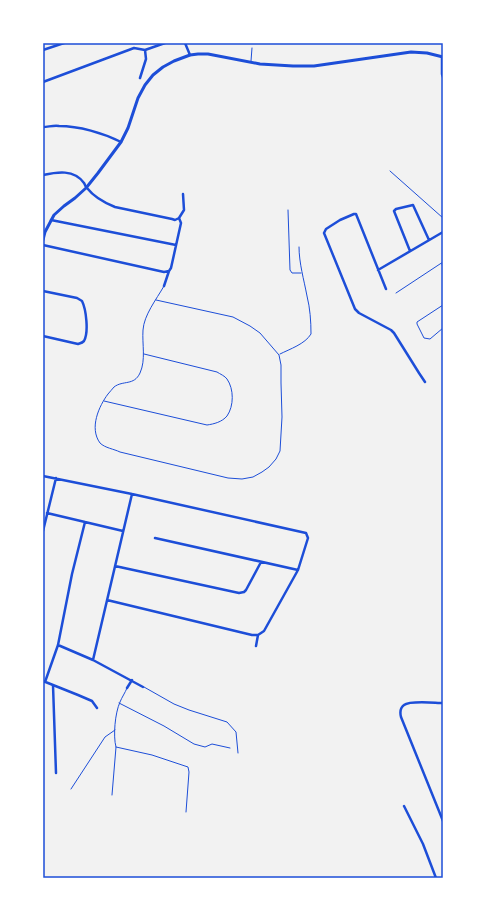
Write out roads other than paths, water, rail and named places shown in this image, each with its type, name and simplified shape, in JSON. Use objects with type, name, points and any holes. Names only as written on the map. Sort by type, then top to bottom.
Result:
[{"type":"street","points":[[43,50],[64,43]]},
{"type":"street","points":[[43,82],[134,48],[145,50],[164,43]]},
{"type":"street","points":[[185,43],[190,55]]},
{"type":"street","points":[[140,78],[146,59],[145,50]]},
{"type":"street","points":[[43,240],[45,232],[54,215],[86,188],[121,142],[128,128],[138,98],[153,75],[174,61],[190,55],[208,54],[251,62],[293,66],[314,66],[411,52],[427,53],[442,57],[443,77]]},
{"type":"street","points":[[43,127],[58,126],[77,128],[111,137],[121,142]]},
{"type":"street","points":[[43,175],[54,172],[71,174],[84,182],[86,188],[101,201],[116,207],[176,220],[184,210],[183,194]]},
{"type":"street","points":[[410,251],[394,210],[413,205],[429,240]]},
{"type":"street","points":[[386,289],[356,214],[340,220],[326,229],[324,233],[356,311],[394,333],[425,382]]},
{"type":"street","points":[[164,286],[171,268],[181,223],[179,218]]},
{"type":"street","points":[[51,220],[176,244]]},
{"type":"street","points":[[378,270],[443,232]]},
{"type":"street","points":[[43,246],[164,272],[169,271]]},
{"type":"street","points":[[43,291],[77,298],[82,301],[85,307],[86,317],[86,332],[84,340],[81,343],[78,344],[43,336]]},
{"type":"street","points":[[43,476],[132,494],[306,533],[308,536],[298,570],[264,631],[258,635],[252,635],[107,600]]},
{"type":"street","points":[[43,532],[56,478]]},
{"type":"street","points":[[93,660],[132,494]]},
{"type":"street","points":[[47,513],[124,531]]},
{"type":"street","points":[[85,522],[72,574],[58,645],[44,682],[92,701],[97,708]]},
{"type":"street","points":[[155,538],[298,570]]},
{"type":"street","points":[[115,566],[239,593],[246,590],[261,562]]},
{"type":"street","points":[[256,646],[258,635]]},
{"type":"street","points":[[58,645],[93,660],[143,687]]},
{"type":"street","points":[[127,688],[132,680]]},
{"type":"street","points":[[53,685],[56,773]]},
{"type":"street","points":[[443,703],[409,703],[405,704],[401,710],[401,717],[443,821]]},
{"type":"street","points":[[404,806],[423,844],[436,878]]},
{"type":"lane","points":[[251,62],[252,48]]},
{"type":"lane","points":[[390,171],[443,218]]},
{"type":"lane","points":[[288,210],[290,270],[292,273],[302,274]]},
{"type":"lane","points":[[279,355],[302,343],[311,334],[308,298],[302,274],[299,247]]},
{"type":"lane","points":[[396,293],[442,263],[443,268]]},
{"type":"lane","points":[[156,300],[233,317],[260,333],[279,355],[281,365],[282,417],[280,451],[276,459],[262,472],[253,477],[242,479],[228,478],[120,452],[100,443],[96,434],[98,413],[103,401],[113,388],[117,385],[134,381],[139,375],[144,354],[143,330],[148,316],[156,300],[164,286]]},
{"type":"lane","points":[[443,305],[417,322],[417,324],[424,338],[426,339],[430,339],[443,328]]},
{"type":"lane","points":[[103,401],[207,425],[215,424],[227,416],[230,410],[233,394],[227,378],[217,372],[144,354]]},
{"type":"lane","points":[[143,687],[174,704],[227,722],[236,732],[238,753]]},
{"type":"lane","points":[[112,795],[116,747],[116,713],[119,703],[127,688]]},
{"type":"lane","points":[[119,703],[164,726],[194,744],[205,747],[212,744],[230,748]]},
{"type":"lane","points":[[72,789],[105,737],[115,730]]},
{"type":"lane","points":[[116,747],[152,755],[188,766],[189,772],[186,812]]}]
